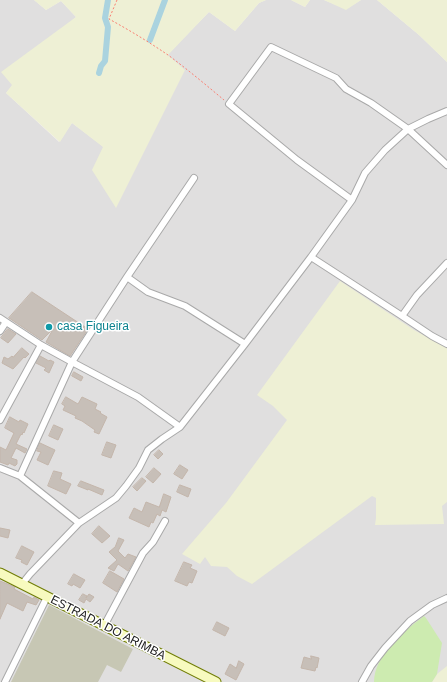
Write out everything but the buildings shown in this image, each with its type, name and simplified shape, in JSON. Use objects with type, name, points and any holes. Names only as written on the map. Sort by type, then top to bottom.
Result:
[{"type":"main road","name":"ESTRADA DO ARIMBA","points":[[0,573],[216,682]]},
{"type":"street","points":[[352,200],[297,160],[229,104],[271,47],[336,78],[346,89],[371,103],[408,129],[447,165]]},
{"type":"street","points":[[22,584],[79,523],[116,498],[138,468],[148,450],[180,427],[311,257],[352,200],[365,173],[385,150],[408,129],[447,111]]},
{"type":"street","points":[[20,476],[72,362],[194,178]]},
{"type":"street","points":[[311,257],[432,336],[447,344]]},
{"type":"street","points":[[402,316],[417,295],[447,263]]},
{"type":"street","points":[[127,277],[148,292],[185,306],[245,344]]},
{"type":"street","points":[[0,331],[3,320],[41,345],[138,398],[180,427]]},
{"type":"street","points":[[0,420],[41,345]]},
{"type":"street","points":[[0,468],[20,476],[79,523]]},
{"type":"street","points":[[104,626],[143,553],[153,542],[165,521]]},
{"type":"street","points":[[4,682],[47,597]]},
{"type":"street","points":[[362,682],[384,648],[410,621],[432,605],[447,598]]},
{"type":"path","points":[[117,0],[110,19],[141,37],[167,55],[197,77],[229,104]]},
{"type":"shaded area","points":[[0,0],[34,0],[46,10],[61,1],[76,17],[6,93],[59,142],[72,123],[104,147],[167,55],[209,12],[235,31],[259,3],[266,0],[291,0],[305,7],[310,0],[324,0],[346,9],[361,0],[377,0],[419,35],[447,62],[447,682],[0,682]]},
{"type":"shaded area","points":[[34,0],[266,0],[259,3],[235,31],[209,12],[168,55],[185,70],[116,208],[92,170],[103,147],[72,123],[60,142],[6,93],[12,85],[1,72],[76,17],[61,1],[46,10]]},
{"type":"shaded area","points":[[291,0],[310,0],[305,7]]},
{"type":"shaded area","points":[[324,0],[361,0],[346,10]]},
{"type":"shaded area","points":[[377,0],[447,0],[447,62],[419,35]]},
{"type":"shaded area","points":[[340,281],[414,330],[447,348],[447,502],[442,506],[444,524],[375,525],[376,498],[372,496],[252,584],[237,576],[227,567],[211,566],[205,557],[200,564],[182,554],[226,503],[287,420],[273,406],[257,395]]},
{"type":"shaded area","points":[[49,605],[133,649],[121,672],[107,665],[98,682],[11,682]]},
{"type":"shaded area","points":[[447,666],[447,682],[432,682],[437,674]]},
{"type":"green space","points":[[424,616],[442,643],[437,674],[432,682],[374,682],[375,672],[385,653],[399,636]]},
{"type":"waterway","points":[[99,73],[101,66],[105,61],[108,27],[105,18],[108,0]]},
{"type":"waterway","points":[[150,40],[165,0]]},
{"type":"place","name":"casa Figueira","points":[[49,327]]}]
